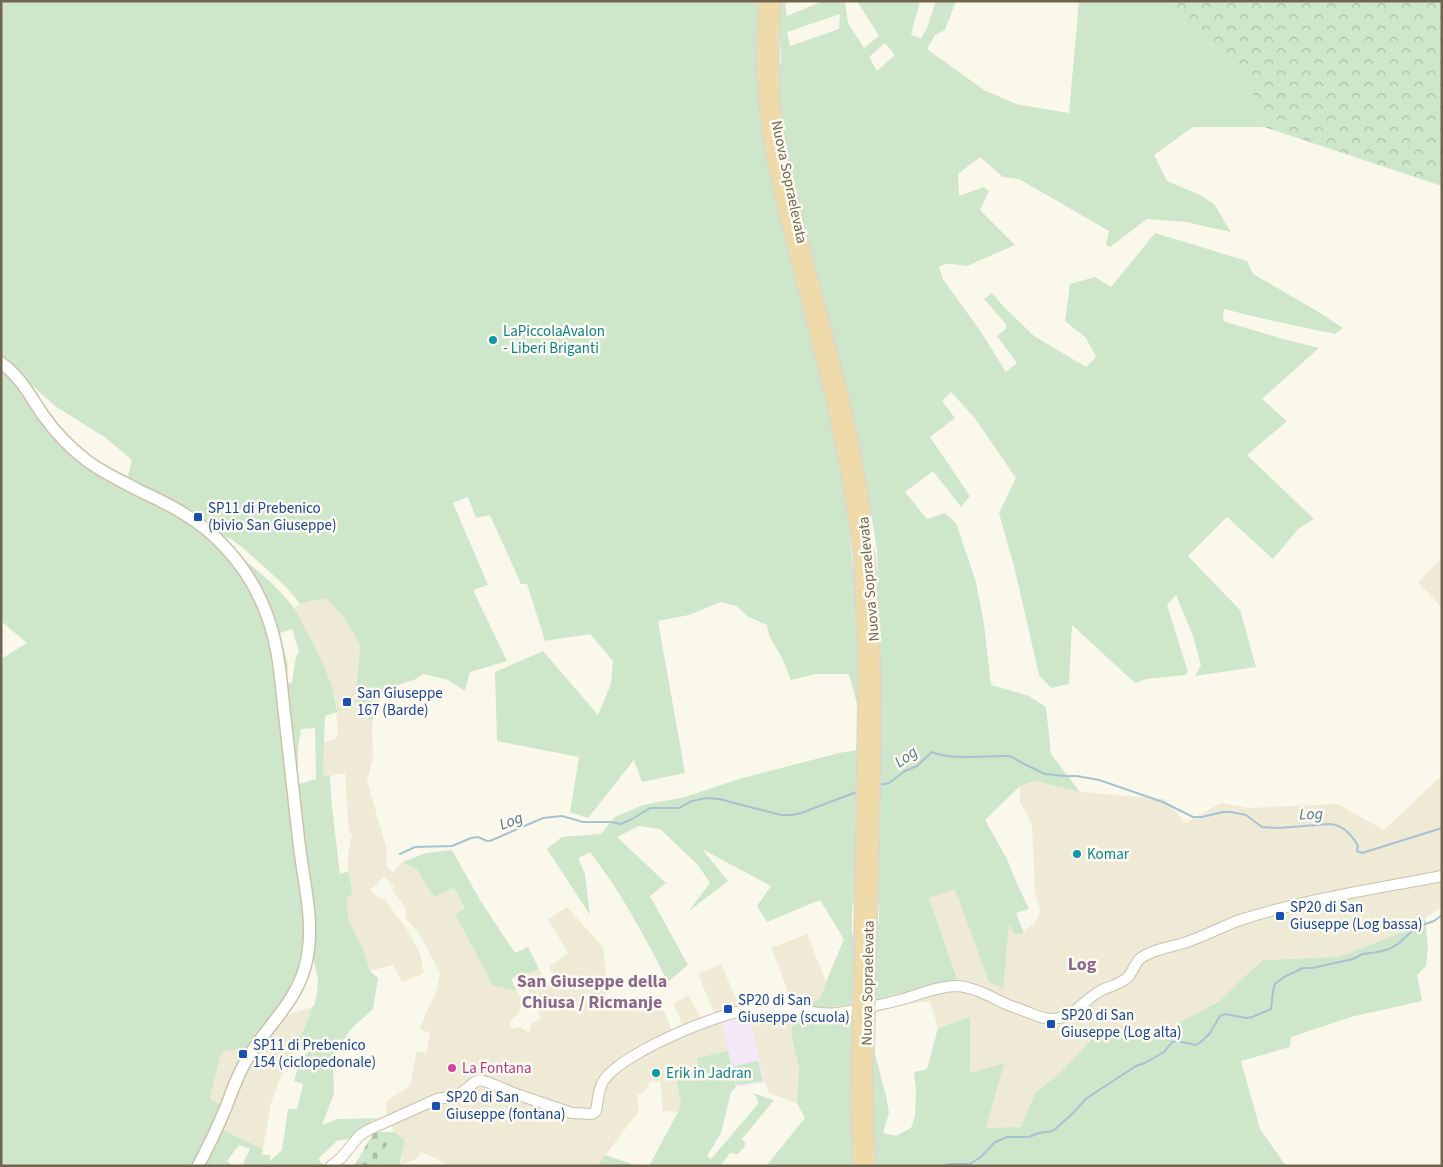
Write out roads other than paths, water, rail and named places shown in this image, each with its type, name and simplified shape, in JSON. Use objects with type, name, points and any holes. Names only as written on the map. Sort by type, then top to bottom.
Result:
[{"type":"highway","name":"Nuova Sopraelevata","points":[[765,1],[763,68],[766,108],[774,165],[850,435],[864,511],[871,587],[868,842],[864,981],[857,1104],[860,1166]]},
{"type":"highway","name":"Nuova Sopraelevata","points":[[774,1],[772,54],[774,106],[794,233]]},
{"type":"highway","name":"Nuova Sopraelevata","points":[[864,981],[869,1166]]},
{"type":"main road","points":[[1,363],[18,377],[56,431],[86,460],[105,474],[154,497],[193,519],[224,546],[256,589],[267,614],[278,655],[299,847],[308,900],[310,933],[308,953],[302,975],[294,992],[245,1062],[198,1166]]},
{"type":"street","points":[[331,1166],[341,1158],[359,1136],[368,1130],[430,1102],[461,1093],[480,1080],[516,1094],[550,1104],[561,1110],[592,1114],[596,1111],[598,1097],[604,1080],[627,1060],[639,1052],[692,1028],[737,1012],[763,1007],[820,1014],[836,1013],[900,1000],[938,988],[957,986],[985,994],[1043,1018],[1054,1019],[1063,1017],[1098,992],[1123,981],[1128,977],[1140,958],[1161,949],[1184,943],[1240,920],[1284,908],[1442,876]]},
{"type":"waterway","name":"Log","points":[[878,785],[889,783],[905,771],[917,766],[932,752],[940,755],[960,757],[1009,756],[1045,774],[1077,776],[1099,780],[1163,802],[1193,817],[1231,812],[1246,815],[1262,827],[1335,825],[1343,828],[1350,834],[1358,846],[1357,851],[1362,853],[1442,828]]},
{"type":"waterway","name":"Log","points":[[400,854],[415,847],[452,846],[471,838],[478,837],[490,841],[543,818],[562,816],[583,822],[621,824],[650,808],[679,808],[692,801],[706,798],[719,799],[781,815],[792,815],[859,791]]},
{"type":"waterway","points":[[944,1166],[949,1164],[970,1164],[982,1156],[995,1142],[1007,1137],[1029,1137],[1053,1131],[1087,1098],[1136,1066],[1164,1052],[1172,1042],[1177,1041],[1196,1045],[1210,1033],[1220,1016],[1225,1014],[1246,1018],[1271,1009],[1275,984],[1284,977],[1303,968],[1335,963],[1353,959],[1363,954],[1389,949],[1420,926],[1434,921],[1442,915]]},
{"type":"place","name":"LaPiccolaAvalon - Liberi Briganti","points":[[493,340]]},
{"type":"place","name":"SP11 di Prebenico (bivio San Giuseppe)","points":[[198,517]]},
{"type":"place","name":"San Giuseppe 167 (Barde)","points":[[347,702]]},
{"type":"place","name":"Komar","points":[[1077,854]]},
{"type":"place","name":"SP20 di San Giuseppe (Log bassa)","points":[[1280,916]]},
{"type":"place","name":"SP20 di San Giuseppe (scuola)","points":[[728,1009]]},
{"type":"place","name":"SP20 di San Giuseppe (Log alta)","points":[[1051,1024]]},
{"type":"place","name":"SP11 di Prebenico 154 (ciclopedonale)","points":[[243,1054]]},
{"type":"place","name":"La Fontana","points":[[452,1068]]},
{"type":"place","name":"Erik in Jadran","points":[[656,1073]]},
{"type":"place","name":"SP20 di San Giuseppe (fontana)","points":[[436,1106]]},
{"type":"district","name":"Log","points":[[1082,964]]},
{"type":"district","name":"San Giuseppe della Chiusa / Ricmanje","points":[[592,991]]}]
